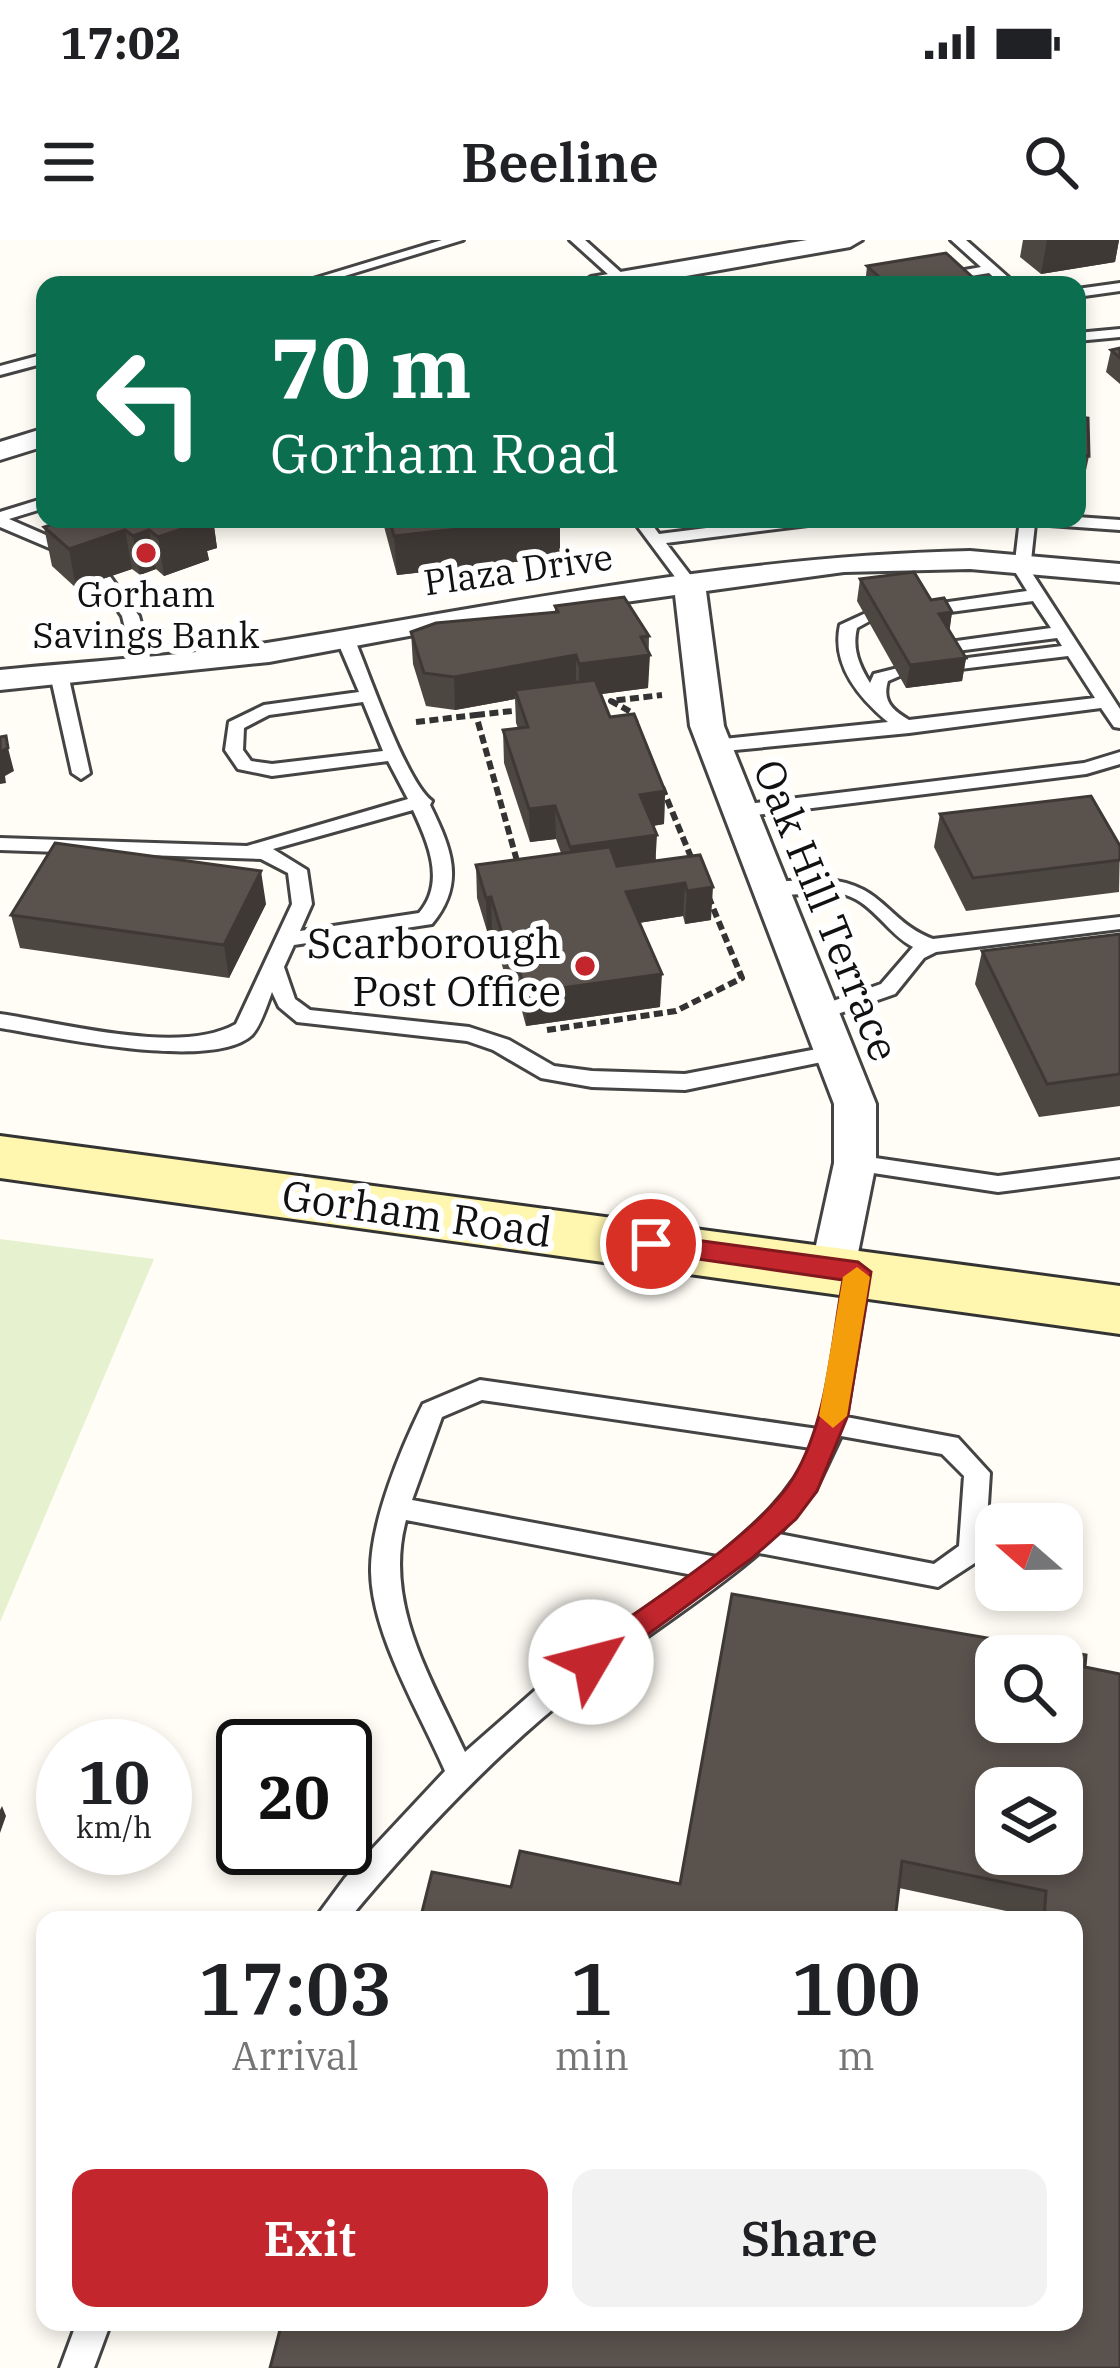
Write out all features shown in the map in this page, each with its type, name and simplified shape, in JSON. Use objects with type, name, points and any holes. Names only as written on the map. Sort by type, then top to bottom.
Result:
[{"type":"main road","name":"Gorham Road","points":[[0,1157],[1120,1310]]},
{"type":"street","points":[[653,276],[796,244],[850,240]]},
{"type":"street","points":[[0,451],[36,439]]},
{"type":"street","name":"Plaza Drive","points":[[0,680],[345,638],[484,612],[880,560],[1021,562],[1120,573]]},
{"type":"street","name":"Oak Hill Terrace","points":[[690,585],[703,702],[714,746],[823,1012],[855,1104],[845,1270]]},
{"type":"lane","points":[[331,276],[456,240]]},
{"type":"lane","points":[[578,240],[619,276]]},
{"type":"lane","points":[[958,240],[1000,276]]},
{"type":"lane","points":[[944,276],[992,268]]},
{"type":"lane","points":[[1086,292],[1120,287]]},
{"type":"lane","points":[[1086,336],[1120,333]]},
{"type":"lane","points":[[0,371],[36,361]]},
{"type":"lane","points":[[0,519],[36,505]]},
{"type":"lane","points":[[0,519],[78,557],[35,534]]},
{"type":"lane","points":[[1086,523],[1120,525]]},
{"type":"lane","points":[[647,528],[690,585]]},
{"type":"lane","points":[[656,539],[744,528]]},
{"type":"lane","points":[[1028,528],[1021,562],[1037,595],[1120,723]]},
{"type":"lane","points":[[130,616],[102,579],[131,601],[130,616],[143,665]]},
{"type":"lane","points":[[920,610],[1037,595]]},
{"type":"lane","points":[[866,618],[849,625],[844,642],[881,709],[909,728]]},
{"type":"lane","points":[[1061,632],[947,656],[1072,650]]},
{"type":"lane","points":[[288,939],[411,924],[433,914],[444,889],[423,801],[394,755],[345,638]]},
{"type":"lane","points":[[861,679],[871,662],[892,663],[875,692],[881,709]]},
{"type":"lane","points":[[59,674],[81,773]]},
{"type":"lane","points":[[369,696],[251,713],[235,726],[234,750],[245,765],[272,770],[394,755]]},
{"type":"lane","points":[[714,746],[909,728],[1107,702]]},
{"type":"lane","points":[[739,811],[1086,768],[1120,758]]},
{"type":"lane","points":[[242,852],[423,801]]},
{"type":"lane","points":[[0,1021],[178,1044],[220,1043],[245,1029],[302,904],[298,870],[279,856],[1,846]]},
{"type":"lane","points":[[772,888],[816,885],[862,894],[908,939],[932,946]]},
{"type":"lane","points":[[823,1012],[888,989],[916,953],[932,946],[1120,922]]},
{"type":"lane","points":[[274,970],[286,1002],[304,1016],[469,1034],[562,1076],[685,1082],[838,1052]]},
{"type":"lane","points":[[855,1163],[998,1184],[1120,1168]]},
{"type":"lane","points":[[336,1911],[380,1857],[461,1775],[564,1682],[717,1568],[796,1496],[828,1432],[845,1270]]},
{"type":"lane","points":[[461,1775],[394,1618],[383,1574],[399,1508],[432,1411],[480,1390],[949,1445],[976,1473],[972,1551],[938,1576],[751,1540]]},
{"type":"lane","points":[[399,1508],[717,1568]]},
{"type":"lane","points":[[77,2368],[91,2331]]},
{"type":"path","points":[[594,703],[673,691]]},
{"type":"path","points":[[611,701],[631,712],[639,732]]},
{"type":"path","points":[[403,723],[523,710]]},
{"type":"path","points":[[476,715],[523,881]]},
{"type":"path","points":[[656,773],[699,876]]},
{"type":"path","points":[[501,1045],[521,1033],[676,1011],[742,978],[708,896]]},
{"type":"green space","points":[[0,1239],[154,1259],[0,1622]]},
{"type":"building","points":[[946,253],[971,276],[878,276],[867,266]]},
{"type":"building","points":[[1086,418],[1088,418],[1086,456]]},
{"type":"building","points":[[45,528],[185,528],[158,537],[149,530],[133,536],[125,530],[69,549]]},
{"type":"building","points":[[392,528],[467,528],[394,536]]},
{"type":"building","points":[[914,572],[931,600],[944,598],[952,612],[939,614],[966,658],[910,665],[860,579]]},
{"type":"building","points":[[624,597],[649,636],[641,637],[650,655],[579,664],[576,655],[454,677],[424,673],[411,632],[436,623],[558,612],[555,606]]},
{"type":"building","points":[[595,680],[610,717],[634,714],[665,791],[640,795],[657,835],[570,847],[555,806],[529,809],[503,730],[528,727],[515,690]]},
{"type":"building","points":[[6,736],[8,748],[0,752],[0,737]]},
{"type":"building","points":[[1091,796],[1120,846],[1120,860],[973,878],[940,814]]},
{"type":"building","points":[[55,843],[261,871],[224,945],[11,915]]},
{"type":"building","points":[[610,847],[617,866],[700,855],[713,887],[687,891],[685,883],[626,892],[662,974],[526,993],[476,865]]},
{"type":"building","points":[[1120,934],[1120,1074],[1047,1084],[982,951]]},
{"type":"building","points":[[732,1594],[975,1636],[975,1743],[1083,1743],[1083,1654],[1085,1667],[1120,1674],[1120,2368],[270,2368],[280,2331],[1083,2331],[1083,1911],[1045,1911],[1046,1891],[902,1861],[896,1911],[422,1911],[432,1872],[511,1887],[520,1851],[680,1884]]},
{"type":"slow traffic","points":[[833,1416],[857,1277]]},
{"type":"place","name":"Gorham Savings Bank","points":[[146,553]]},
{"type":"place","name":"Scarborough Post Office","points":[[585,966]]},
{"type":"route","points":[[591,1662],[742,1549],[785,1510],[806,1482],[822,1453],[833,1415],[858,1272],[651,1244]]}]
